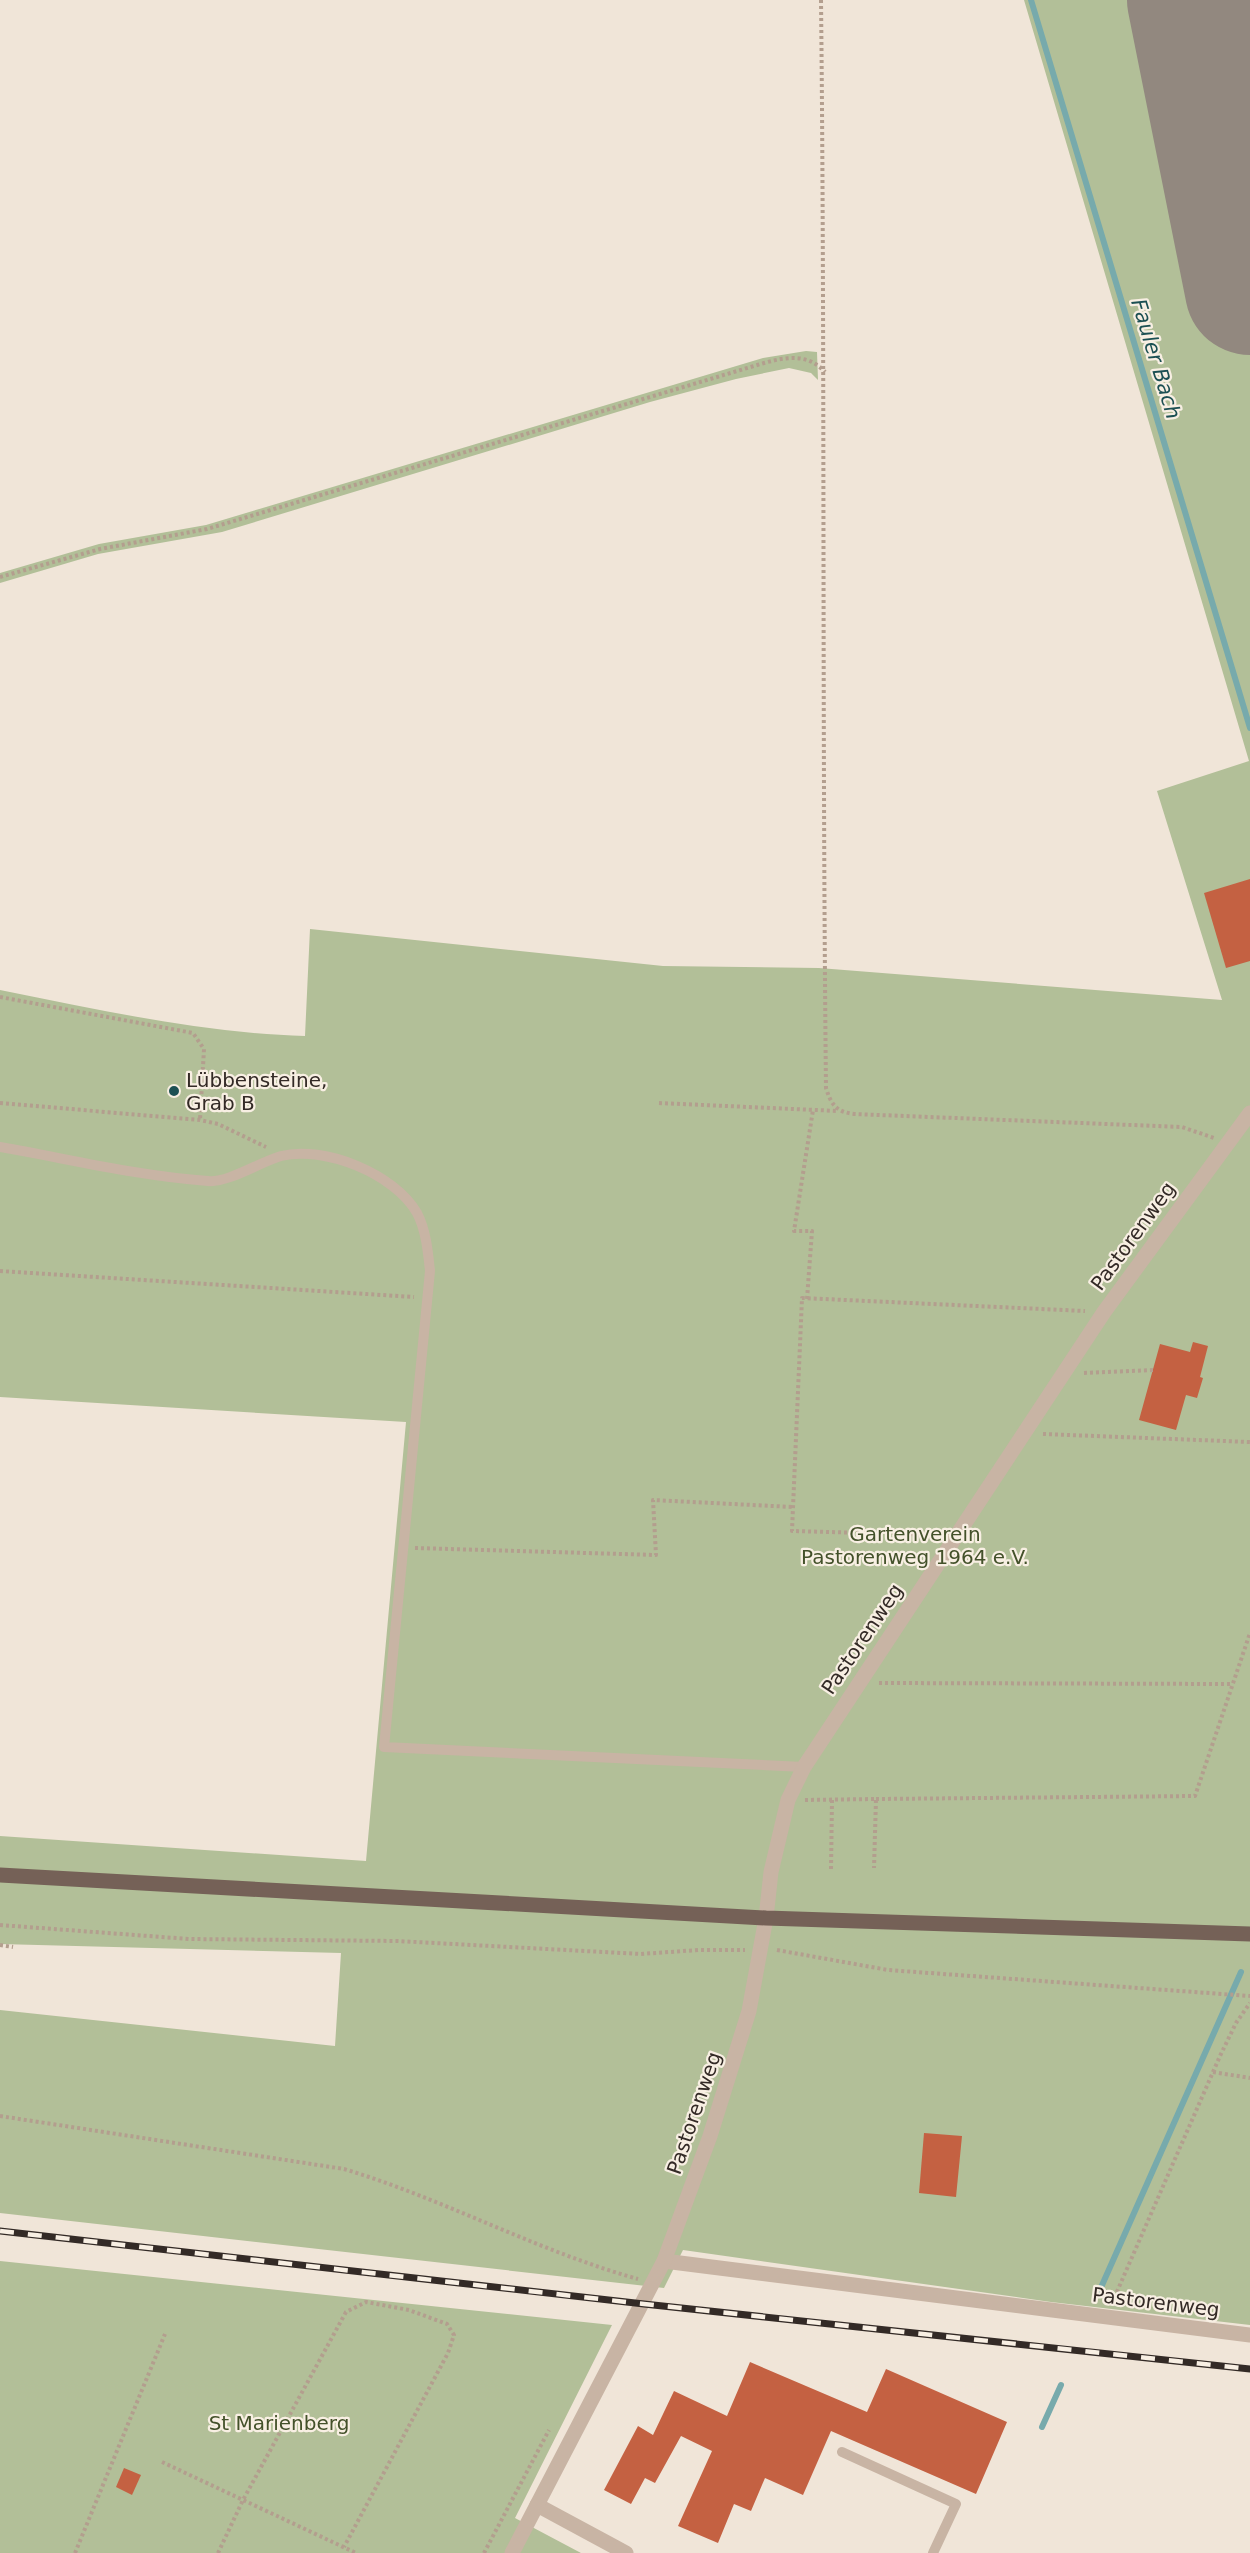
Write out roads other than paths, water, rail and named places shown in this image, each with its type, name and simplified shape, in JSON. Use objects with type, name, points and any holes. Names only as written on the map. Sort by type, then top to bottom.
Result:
[{"type":"main road","points":[[0,1875],[766,1918],[1250,1934]]},
{"type":"street","name":"Pastorenweg","points":[[512,2553],[664,2261],[734,2061],[751,2003],[766,1918],[771,1872],[788,1800],[804,1767],[1062,1373],[1225,1144],[1250,1113]]},
{"type":"street","name":"Pastorenweg","points":[[664,2261],[1250,2335]]},
{"type":"street","points":[[537,2505],[626,2553]]},
{"type":"lane","points":[[0,1147],[137,1172],[211,1182],[283,1156],[304,1153],[354,1164],[383,1180],[404,1196],[417,1213],[423,1229],[430,1271],[384,1747],[804,1767]]},
{"type":"lane","points":[[842,2452],[956,2504],[933,2553]]},
{"type":"waterway","name":"Fauler Bach","points":[[1031,0],[1250,728]]},
{"type":"waterway","points":[[1099,2292],[1241,1972]]},
{"type":"waterway","points":[[1042,2427],[1061,2385]]},
{"type":"railway","points":[[0,2231],[644,2304],[1250,2369]]},
{"type":"place","name":"Lübbensteine, Grab B","points":[[174,1091]]},
{"type":"park label","name":"Gartenverein Pastorenweg 1964 e.V.","points":[[915,1546]]},
{"type":"park label","name":"St Marienberg","points":[[279,2423]]}]
